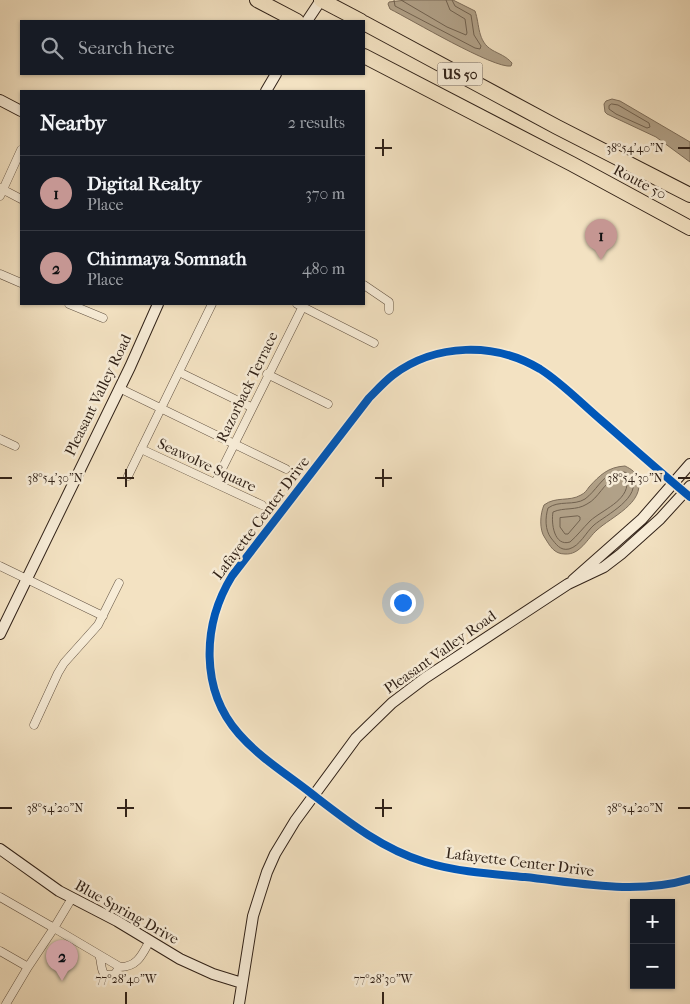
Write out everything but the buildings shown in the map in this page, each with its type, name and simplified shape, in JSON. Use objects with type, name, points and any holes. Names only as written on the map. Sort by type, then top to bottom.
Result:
[{"type":"highway","points":[[257,0],[295,20]]},
{"type":"highway","name":"US 50","points":[[321,0],[358,20]]},
{"type":"highway","name":"Route 50","points":[[365,24],[557,127],[690,195]]},
{"type":"highway","name":"Route 50","points":[[365,57],[690,228]]},
{"type":"main road","points":[[308,20],[321,0]]},
{"type":"main road","points":[[267,90],[275,75]]},
{"type":"main road","points":[[0,100],[20,110]]},
{"type":"main road","name":"Pleasant Valley Road","points":[[0,634],[158,305]]},
{"type":"main road","name":"Pleasant Valley Road","points":[[568,584],[642,519],[690,464]]},
{"type":"main road","name":"Pleasant Valley Road","points":[[239,1004],[253,916],[267,872],[290,828],[356,738],[392,703],[425,678],[568,584],[604,567],[642,536],[688,492]]},
{"type":"main road","name":"Blue Spring Drive","points":[[2,851],[44,882],[117,921],[149,942],[200,969],[242,983]]},
{"type":"street","points":[[20,152],[1,191],[20,199]]},
{"type":"street","points":[[0,274],[20,283]]},
{"type":"street","points":[[365,286],[383,296],[389,302],[389,310]]},
{"type":"street","points":[[72,305],[103,318]]},
{"type":"street","points":[[128,476],[212,305]]},
{"type":"street","points":[[301,305],[374,343]]},
{"type":"street","name":"Razorback Terrace","points":[[215,483],[301,305]]},
{"type":"street","name":"Lafayette Center Drive","points":[[688,492],[674,484],[558,382],[520,359],[488,351],[475,350],[448,351],[417,361],[383,383],[359,411],[232,576],[218,602],[210,631],[210,670],[218,700],[229,721],[250,745],[373,839],[407,856],[443,867],[461,870],[624,887],[652,887],[690,878]]},
{"type":"street","points":[[179,372],[251,407]]},
{"type":"street","points":[[267,374],[328,404]]},
{"type":"street","points":[[119,388],[286,469]]},
{"type":"street","points":[[0,439],[16,446]]},
{"type":"street","name":"Seawolve Square","points":[[141,449],[262,505]]},
{"type":"street","points":[[0,566],[103,616]]},
{"type":"street","points":[[34,725],[58,673],[64,663],[92,633],[103,616],[119,583]]},
{"type":"street","points":[[0,897],[120,967],[137,962],[149,942]]},
{"type":"street","points":[[6,1004],[72,898]]},
{"type":"street","points":[[0,951],[28,967]]},
{"type":"street","points":[[99,955],[105,975],[114,975],[120,967]]},
{"type":"water","points":[[453,0],[475,11],[484,42],[492,50],[510,61],[512,63],[511,66],[502,65],[471,52],[390,9],[388,4],[389,2]]},
{"type":"water","points":[[612,99],[620,101],[690,142],[690,162],[656,137],[607,114],[604,104]]},
{"type":"water","points":[[625,466],[636,474],[638,479],[639,488],[632,502],[597,530],[575,552],[561,554],[555,551],[542,531],[541,517],[544,505],[549,502],[581,495],[605,472]]},
{"type":"cycle path","points":[[690,497],[564,387],[540,369],[523,360],[485,351],[466,350],[428,357],[410,364],[393,375],[369,398],[232,576],[222,595],[215,615],[210,657],[212,678],[217,698],[226,717],[247,743],[274,766],[338,814],[394,850],[425,862],[449,868],[587,884],[629,887],[670,884],[690,879]]},
{"type":"place","name":"Digital Realty","points":[[601,260]]},
{"type":"place","name":"Chinmaya Somnath","points":[[62,981]]}]
